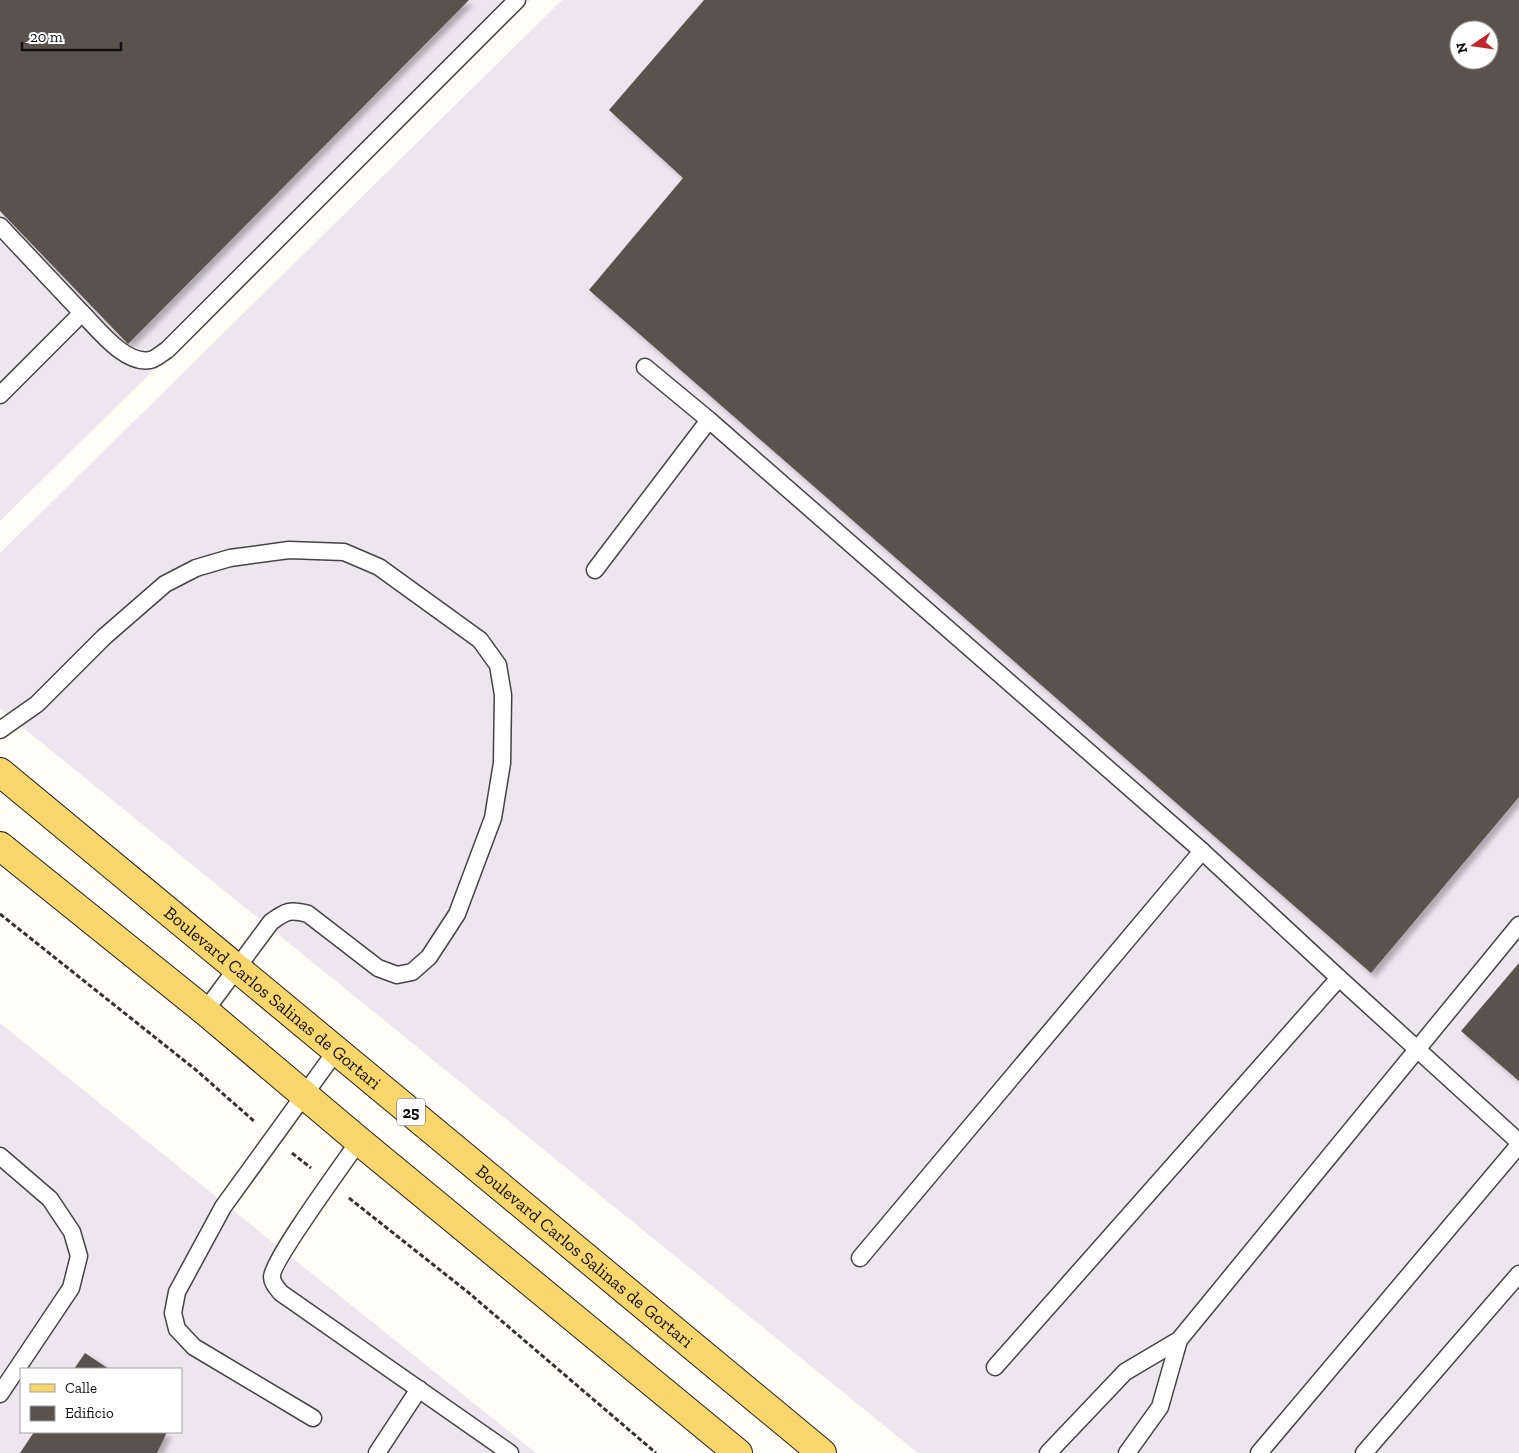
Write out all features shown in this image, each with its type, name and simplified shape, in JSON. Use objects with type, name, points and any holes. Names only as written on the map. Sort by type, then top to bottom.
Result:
[{"type":"main road","name":"Boulevard Carlos Salinas de Gortari","points":[[0,772],[822,1453]]},
{"type":"main road","points":[[0,846],[205,1012],[738,1453]]},
{"type":"lane","points":[[0,226],[118,349],[138,360],[152,360],[166,350],[517,0]]},
{"type":"lane","points":[[0,395],[82,313]]},
{"type":"lane","points":[[645,367],[709,420],[1202,851],[1519,1144],[1259,1453]]},
{"type":"lane","points":[[595,570],[709,420]]},
{"type":"lane","points":[[0,730],[37,704],[104,637],[165,584],[196,568],[230,558],[289,550],[344,552],[380,566],[480,640],[498,665],[502,688],[502,763],[493,818],[473,872],[457,914],[429,957],[412,972],[397,975],[378,968],[308,914],[294,910],[283,913],[271,922],[205,1012]]},
{"type":"lane","points":[[860,1258],[1202,851]]},
{"type":"lane","points":[[1048,1453],[1125,1372],[1179,1340],[1519,925]]},
{"type":"lane","points":[[995,1367],[1339,978]]},
{"type":"lane","points":[[313,1418],[194,1347],[177,1329],[173,1314],[177,1292],[223,1207],[336,1051]]},
{"type":"lane","points":[[359,1141],[274,1268],[272,1276],[274,1286],[281,1293],[510,1453]]},
{"type":"lane","points":[[0,1156],[50,1199],[72,1232],[79,1256],[71,1288],[1,1391]]},
{"type":"lane","points":[[1364,1453],[1519,1274]]},
{"type":"lane","points":[[1127,1453],[1160,1406],[1179,1340]]},
{"type":"lane","points":[[377,1453],[419,1389]]},
{"type":"shaded area","points":[[0,0],[530,0],[0,521]]},
{"type":"shaded area","points":[[562,0],[1519,0],[1519,1453],[918,1453],[0,709],[0,553]]},
{"type":"shaded area","points":[[0,1023],[220,1200],[536,1453],[0,1453]]},
{"type":"building","points":[[0,0],[469,0],[128,344],[0,211]]},
{"type":"building","points":[[704,0],[1519,0],[1519,797],[1371,973],[589,290],[683,178],[609,110]]},
{"type":"building","points":[[1519,963],[1519,1081],[1461,1031]]},
{"type":"building","points":[[85,1353],[108,1368],[75,1368]]},
{"type":"building","points":[[33,1433],[167,1433],[157,1453],[20,1453]]}]
